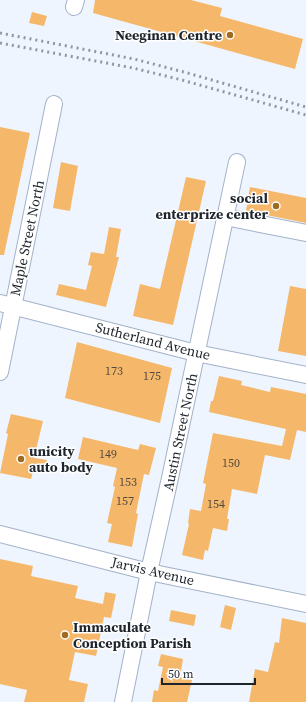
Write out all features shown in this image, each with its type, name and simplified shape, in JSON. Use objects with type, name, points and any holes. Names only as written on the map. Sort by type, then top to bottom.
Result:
[{"type":"street","name":"Maple Street North","points":[[0,372],[6,305],[54,104]]},
{"type":"street","name":"Austin Street North","points":[[123,702],[149,572],[237,162]]},
{"type":"street","points":[[226,217],[306,233]]},
{"type":"street","name":"Sutherland Avenue","points":[[6,305],[196,353],[306,375]]},
{"type":"street","name":"Jarvis Avenue","points":[[0,534],[149,572],[306,604]]},
{"type":"building","name":"Neeginan Centre","points":[[95,0],[191,0],[222,8],[220,16],[303,39],[295,69],[93,13]]},
{"type":"building","points":[[32,12],[47,16],[44,26],[29,23]]},
{"type":"building","points":[[0,127],[30,133],[4,255],[0,255]]},
{"type":"building","points":[[61,162],[78,166],[70,211],[53,208]]},
{"type":"building","points":[[186,177],[206,181],[173,325],[133,316],[140,284],[160,289]]},
{"type":"building","name":"social enterprize center","points":[[250,187],[306,198],[306,223],[246,211]]},
{"type":"building","points":[[109,227],[121,229],[116,257],[119,257],[106,307],[56,295],[59,284],[86,290],[92,266],[88,265],[91,252],[104,254]]},
{"type":"building","points":[[290,286],[306,289],[306,356],[278,351]]},
{"type":"building","points":[[77,342],[172,368],[160,423],[65,398]]},
{"type":"building","points":[[219,376],[242,381],[241,385],[270,392],[271,387],[306,394],[306,432],[297,430],[290,460],[265,455],[257,494],[232,489],[227,519],[229,519],[227,531],[213,528],[208,551],[205,550],[203,560],[182,555],[189,524],[190,509],[201,511],[206,484],[203,483],[213,433],[282,446],[286,429],[209,412]]},
{"type":"building","points":[[11,414],[43,421],[34,458],[47,460],[45,471],[34,468],[31,479],[0,473],[8,434],[6,433]]},
{"type":"building","points":[[83,437],[138,450],[140,444],[156,448],[149,475],[144,474],[136,513],[138,514],[132,547],[108,542],[112,524],[107,523],[115,487],[113,486],[117,468],[78,459]]},
{"type":"building","name":"Immaculate Conception Parish","points":[[0,559],[33,566],[31,576],[78,586],[75,598],[103,604],[105,592],[116,594],[111,618],[104,617],[96,656],[75,652],[69,680],[88,684],[84,702],[24,702],[27,690],[0,684]]},
{"type":"building","points":[[225,605],[236,608],[231,630],[220,627]]},
{"type":"building","points":[[171,610],[196,615],[194,626],[169,621]]},
{"type":"building","points":[[282,618],[306,623],[306,702],[249,702],[255,669],[268,672],[275,642],[279,643]]},
{"type":"building","points":[[161,654],[183,659],[180,677],[192,680],[187,702],[152,702],[154,690],[158,691],[163,667],[158,666]]},
{"type":"railway","points":[[0,33],[134,59],[306,107]]},
{"type":"railway","points":[[0,43],[133,68],[182,80],[306,115]]},
{"type":"place","name":"Neeginan Centre","points":[[230,35]]},
{"type":"place","name":"social enterprize center","points":[[276,206]]},
{"type":"place","name":"unicity auto body","points":[[21,459]]},
{"type":"place","name":"Immaculate Conception Parish","points":[[65,635]]}]
